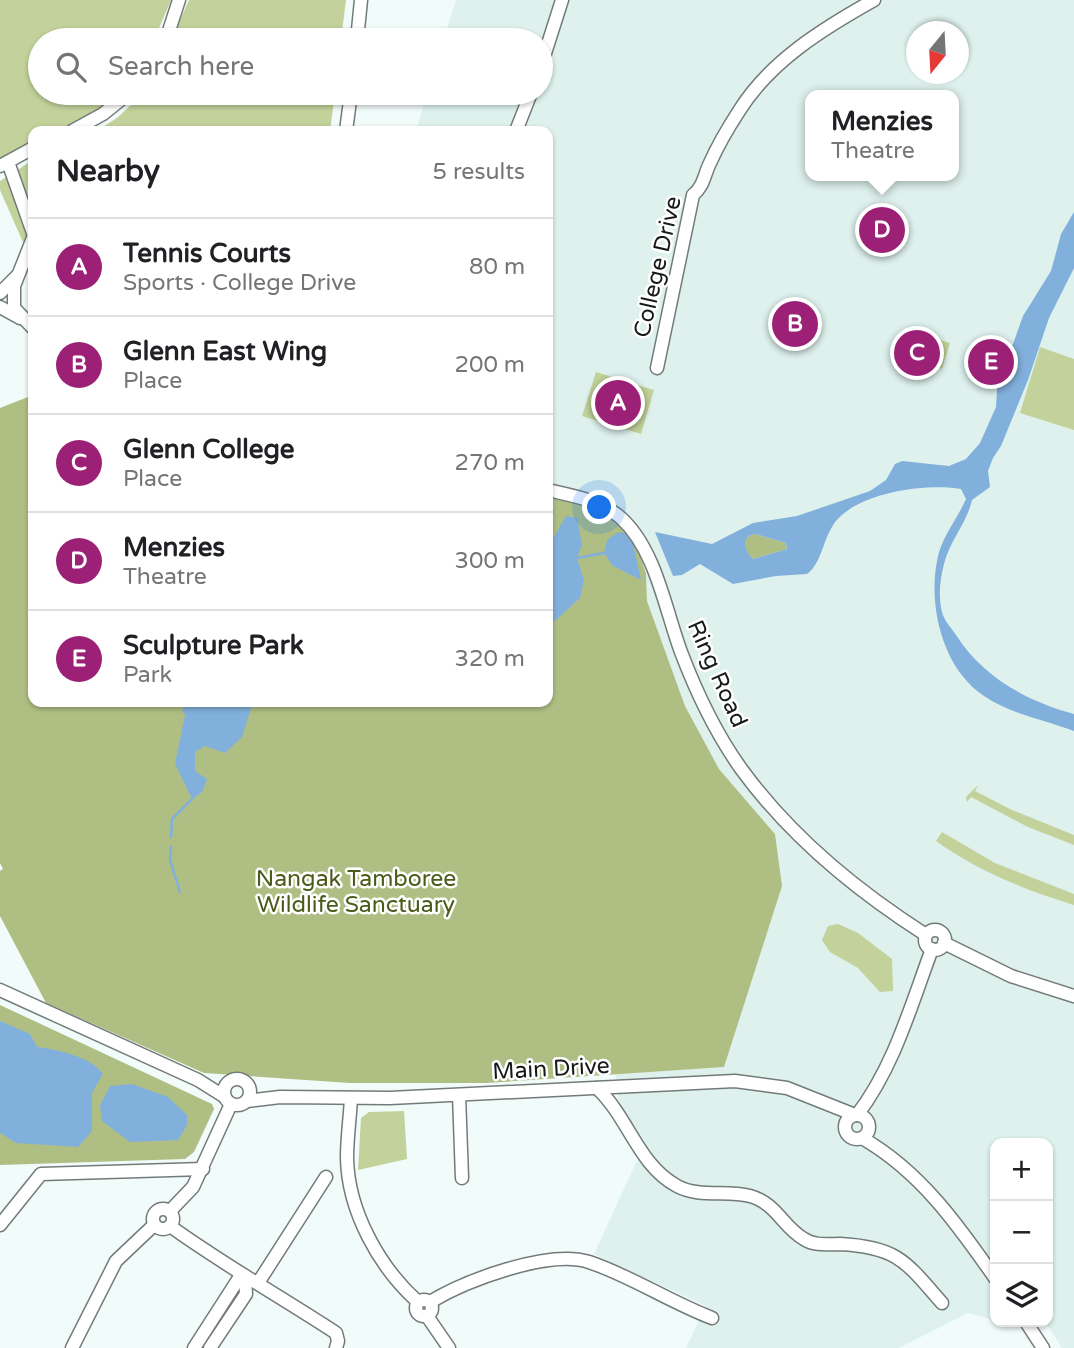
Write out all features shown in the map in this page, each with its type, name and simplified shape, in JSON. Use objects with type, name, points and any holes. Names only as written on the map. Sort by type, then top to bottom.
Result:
[{"type":"street","points":[[170,28],[179,0]]},
{"type":"street","points":[[358,28],[361,0]]},
{"type":"street","points":[[553,28],[562,0]]},
{"type":"street","name":"College Drive","points":[[657,368],[693,195],[701,188],[724,137],[761,83],[790,55],[826,28],[874,0]]},
{"type":"street","points":[[81,126],[114,105]]},
{"type":"street","points":[[347,126],[349,105]]},
{"type":"street","points":[[518,126],[526,105]]},
{"type":"street","points":[[28,151],[4,164],[28,221]]},
{"type":"street","points":[[28,250],[12,291],[13,308],[28,324]]},
{"type":"street","points":[[0,293],[18,275]]},
{"type":"street","points":[[0,307],[28,324]]},
{"type":"street","name":"Ring Road","points":[[553,491],[602,506],[628,526],[644,549],[695,688],[742,770],[771,806],[817,853],[886,909],[926,935]]},
{"type":"street","points":[[944,943],[939,949],[932,949],[926,945],[926,935],[939,931],[944,943],[1011,976],[1074,996]]},
{"type":"street","points":[[862,1123],[872,1095],[900,1038],[932,949]]},
{"type":"street","points":[[0,990],[198,1080],[228,1095],[239,1105],[247,1101],[251,1094],[249,1086],[238,1079],[228,1095],[203,1169],[193,1188],[170,1211]]},
{"type":"street","name":"Main Drive","points":[[247,1101],[280,1097],[459,1095],[735,1081],[775,1084],[821,1101],[862,1123],[850,1136],[845,1126],[821,1101]]},
{"type":"street","name":"Main Drive","points":[[249,1086],[280,1097]]},
{"type":"street","points":[[597,1088],[623,1117],[648,1163],[665,1179],[690,1191],[742,1194],[758,1199],[772,1206],[804,1240],[817,1244],[860,1246],[891,1253],[907,1263],[942,1303]]},
{"type":"street","points":[[459,1095],[462,1178]]},
{"type":"street","points":[[351,1098],[347,1159],[354,1201],[368,1236],[387,1266],[425,1307],[449,1348]]},
{"type":"street","points":[[845,1126],[862,1123]]},
{"type":"street","points":[[862,1123],[887,1152],[938,1201],[990,1271]]},
{"type":"street","points":[[0,1225],[41,1174],[203,1169]]},
{"type":"street","points":[[258,1283],[326,1177]]},
{"type":"street","points":[[162,1208],[170,1211],[173,1218],[170,1226],[163,1229],[155,1225],[152,1218],[155,1211],[162,1208]]},
{"type":"street","points":[[72,1348],[116,1261],[155,1225]]},
{"type":"street","points":[[170,1226],[243,1277],[258,1283],[336,1334],[338,1341],[335,1348]]},
{"type":"street","points":[[425,1307],[458,1285],[497,1272],[567,1257],[589,1262],[712,1318]]},
{"type":"street","points":[[194,1348],[243,1277]]},
{"type":"street","points":[[211,1348],[246,1294],[243,1277]]},
{"type":"street","points":[[1029,1327],[1043,1348]]},
{"type":"shaded area","points":[[456,0],[1074,0],[1074,1348],[1062,1348],[1049,1327],[1053,1327],[1053,1138],[990,1138],[990,1319],[968,1313],[899,1348],[686,1348],[706,1306],[594,1254],[645,1143],[618,1099],[616,1073],[724,1067],[775,834],[719,769],[685,706],[647,601],[646,574],[553,497],[553,126],[417,126],[424,105],[553,105],[553,28],[447,28]]},
{"type":"green space","points":[[0,0],[171,0],[159,28],[28,28],[28,105],[106,105],[71,126],[28,126],[28,146],[0,162]]},
{"type":"green space","points":[[189,0],[346,0],[342,28],[176,28]]},
{"type":"green space","points":[[131,105],[333,105],[331,126],[104,126]]},
{"type":"green space","points":[[28,163],[28,254],[0,190],[0,181]]},
{"type":"green space","points":[[933,338],[950,343],[942,369],[925,363]]},
{"type":"green space","points":[[1040,347],[1074,359],[1074,430],[1020,413]]},
{"type":"green space","points":[[596,372],[654,390],[641,434],[582,416]]},
{"type":"green space","name":"Nangak Tamboree Wildlife Sanctuary","points":[[28,397],[28,707],[553,707],[553,495],[609,512],[636,543],[646,574],[647,601],[685,706],[719,769],[775,834],[782,886],[724,1067],[487,1083],[350,1083],[204,1073],[46,1003],[0,916],[0,871],[3,869],[0,863],[0,408]]},
{"type":"green space","points":[[755,534],[786,543],[787,549],[753,559],[745,545],[749,536]]},
{"type":"green space","points":[[978,785],[975,791],[1012,810],[1074,835],[1074,845],[1028,827],[971,797],[967,802],[966,797]]},
{"type":"green space","points":[[942,832],[995,863],[1074,894],[1074,905],[1020,886],[968,862],[936,841]]},
{"type":"green space","points":[[838,924],[858,933],[892,959],[893,991],[880,992],[858,968],[830,952],[822,940],[828,926]]},
{"type":"green space","points":[[0,1005],[212,1104],[214,1109],[194,1152],[185,1159],[0,1165]]},
{"type":"green space","points":[[404,1111],[407,1159],[358,1170],[361,1118],[369,1112]]},
{"type":"water","points":[[1074,212],[1074,268],[1049,318],[1028,380],[988,471],[990,487],[972,500],[950,547],[941,576],[940,594],[946,621],[979,663],[1023,694],[1074,714],[1074,731],[1016,712],[984,696],[958,670],[949,654],[937,617],[935,579],[942,544],[966,499],[961,489],[909,489],[872,498],[855,506],[842,515],[832,527],[816,564],[807,574],[776,576],[733,584],[700,564],[682,575],[673,576],[655,532],[712,544],[753,523],[797,516],[870,491],[886,480],[895,464],[902,461],[949,466],[966,459],[980,443],[996,407],[998,373],[1023,316],[1051,271],[1061,234]],"holes":[[[755,534],[786,543],[787,549],[753,559],[745,545],[749,536]]]},
{"type":"water","points":[[566,516],[577,518],[582,545],[577,558],[584,580],[580,598],[553,622],[553,538]]},
{"type":"water","points":[[618,532],[631,534],[641,580],[613,566],[604,553],[607,540]]},
{"type":"water","points":[[184,707],[251,707],[242,737],[225,753],[205,746],[195,752],[195,771],[207,779],[202,792],[192,799],[175,764],[185,715]]},
{"type":"water","points":[[0,1021],[30,1034],[37,1047],[82,1058],[103,1074],[92,1093],[92,1131],[78,1147],[16,1143],[0,1133]]},
{"type":"water","points":[[132,1084],[168,1097],[187,1115],[187,1125],[178,1140],[130,1142],[102,1121],[100,1105],[110,1086]]},
{"type":"waterway","points":[[577,558],[604,553]]},
{"type":"waterway","points":[[171,837],[172,819],[192,799]]},
{"type":"waterway","points":[[171,847],[170,860],[180,892]]},
{"type":"place","name":"Menzies","points":[[882,230]]},
{"type":"place","name":"Glenn East Wing","points":[[795,324]]},
{"type":"place","name":"Glenn College","points":[[917,353]]},
{"type":"place","name":"Sculpture Park","points":[[991,362]]},
{"type":"place","name":"Tennis Courts","points":[[618,403]]}]
